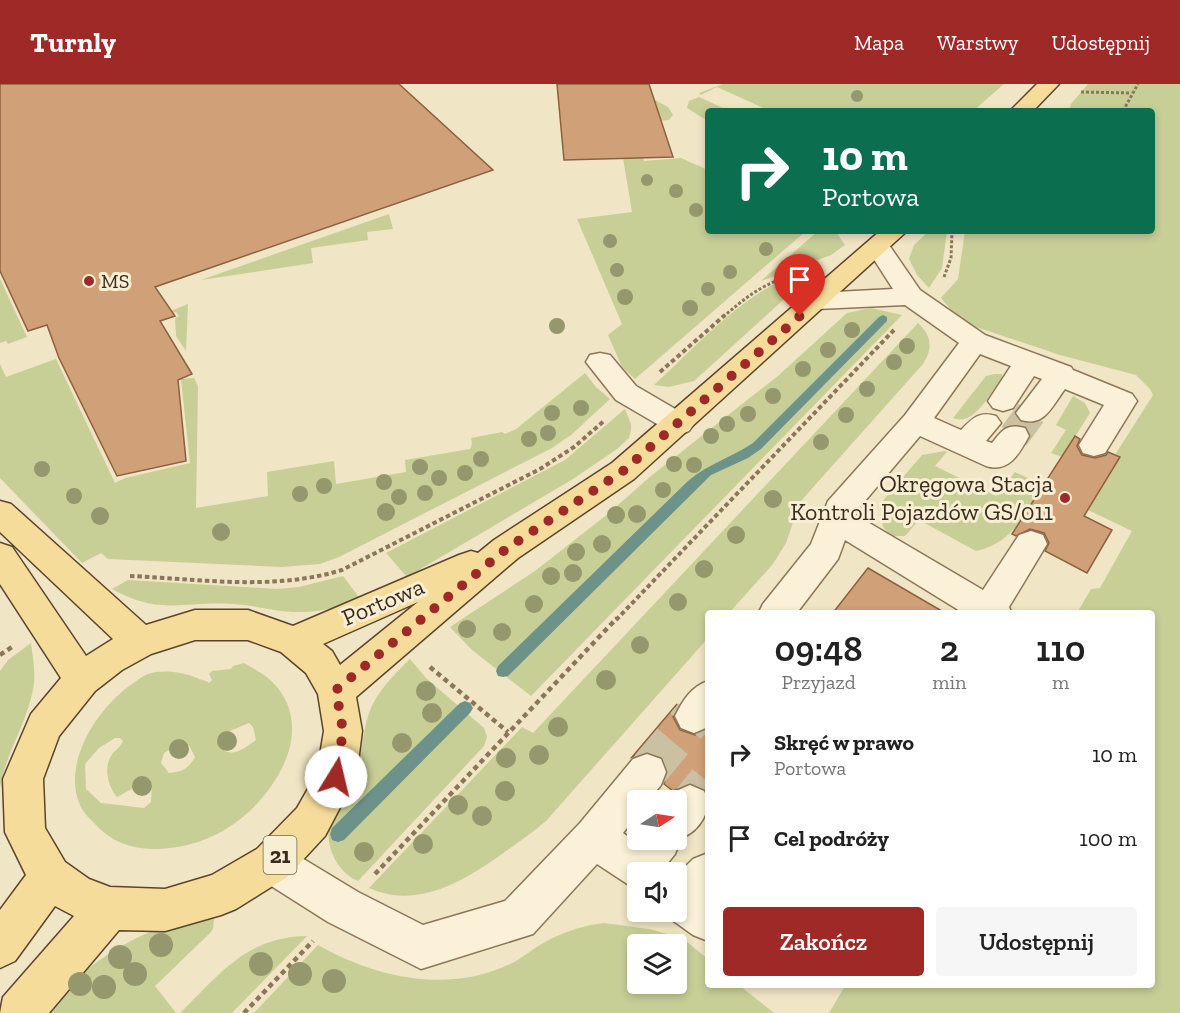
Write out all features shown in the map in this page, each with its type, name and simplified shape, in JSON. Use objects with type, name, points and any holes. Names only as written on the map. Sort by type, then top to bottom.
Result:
[{"type":"main road","points":[[1024,108],[1049,84]]},
{"type":"main road","name":"Portowa","points":[[336,690],[506,549],[623,471],[886,239]]},
{"type":"main road","points":[[0,513],[140,642]]},
{"type":"main road","name":"Portowa","points":[[294,641],[506,549]]},
{"type":"main road","points":[[0,556],[82,680],[109,659],[140,642],[195,625],[248,625],[294,641],[319,662],[336,690]]},
{"type":"main road","name":"21","points":[[82,680],[44,726],[23,779],[24,832],[50,877],[77,896],[110,908],[165,910],[221,894],[272,863],[311,822],[336,777],[343,731],[336,690]]},
{"type":"main road","points":[[0,946],[50,877]]},
{"type":"main road","points":[[19,1013],[110,908]]},
{"type":"lane","points":[[886,239],[911,296],[975,341],[1061,374],[1122,401],[1094,445]]},
{"type":"lane","points":[[817,301],[911,296]]},
{"type":"lane","points":[[778,610],[826,549],[839,510],[915,422],[975,341]]},
{"type":"lane","points":[[600,362],[626,393],[679,424]]},
{"type":"lane","points":[[965,444],[994,412],[1028,362]]},
{"type":"lane","points":[[915,422],[997,458],[1061,374]]},
{"type":"lane","points":[[836,519],[989,610]]},
{"type":"lane","points":[[993,610],[1031,544]]},
{"type":"lane","points":[[272,863],[343,907],[421,947],[518,919],[594,837],[647,772]]},
{"type":"lane","points":[[594,837],[647,860]]},
{"type":"path","points":[[1124,108],[1138,84]]},
{"type":"path","points":[[1077,92],[1131,93]]},
{"type":"path","points":[[940,281],[947,274],[949,266],[952,234]]},
{"type":"path","points":[[373,877],[508,732],[899,324]]},
{"type":"path","points":[[125,576],[280,583],[323,576],[342,570],[560,457],[613,413]]},
{"type":"path","points":[[421,659],[508,732]]},
{"type":"path","points":[[244,1013],[312,941]]},
{"type":"green space","points":[[723,84],[1004,84],[976,108],[763,108],[717,87],[701,95],[699,93]]},
{"type":"green space","points":[[1088,84],[1180,84],[1180,1013],[829,1013],[844,988],[1155,988],[1155,610],[1079,610],[1091,589],[1100,588],[1132,531],[1088,510],[1120,458],[1115,455],[1153,395],[1136,375],[1060,355],[961,322],[941,298],[958,279],[965,234],[1155,234],[1155,108],[1070,108]]},
{"type":"green space","points":[[642,93],[668,107],[673,115],[669,120],[633,123]]},
{"type":"green space","points":[[699,97],[723,108],[705,108],[705,119],[687,108],[689,101]]},
{"type":"green space","points":[[633,123],[644,161],[681,158],[705,169],[705,234],[803,234],[635,379],[622,367],[608,335],[622,324],[577,219],[632,212],[623,158]]},
{"type":"green space","points":[[389,214],[393,229],[367,232],[368,240],[311,248],[313,263],[201,280]]},
{"type":"green space","points":[[815,234],[837,234],[845,245],[831,255],[761,281]]},
{"type":"green space","points":[[926,234],[947,234],[942,268],[929,288],[917,275],[909,259],[914,245]]},
{"type":"green space","points":[[811,271],[813,273],[694,381],[669,387],[654,385],[707,334],[747,301],[789,277]]},
{"type":"green space","points":[[0,279],[27,337],[8,344],[6,341],[0,343]]},
{"type":"green space","points":[[188,304],[186,351],[176,336],[175,318],[179,316],[176,312],[167,315],[166,313]]},
{"type":"green space","points":[[871,308],[902,315],[531,696],[472,650],[450,627],[535,571],[609,513],[651,476],[779,375],[847,313]]},
{"type":"green space","points":[[918,323],[930,343],[923,364],[800,502],[786,543],[773,564],[732,610],[705,610],[705,641],[546,821],[483,867],[453,884],[437,890],[404,896],[386,894],[369,888],[522,727],[533,733]]},
{"type":"green space","points":[[56,359],[115,483],[125,478],[190,463],[181,379],[194,378],[198,386],[196,508],[268,496],[267,472],[334,461],[336,484],[406,472],[405,460],[470,449],[471,438],[502,432],[505,434],[516,429],[585,373],[610,399],[571,435],[552,448],[339,557],[320,564],[282,567],[108,559],[101,553],[82,563],[0,478],[0,364],[6,377]]},
{"type":"green space","points":[[1002,374],[1002,378],[981,407],[968,418],[953,418],[986,376]]},
{"type":"green space","points":[[1073,396],[1085,403],[1090,413],[1062,457],[1051,453],[1066,430],[1056,425]]},
{"type":"green space","points":[[625,409],[631,424],[629,438],[573,479],[407,577],[386,553],[565,460]]},
{"type":"green space","points":[[947,452],[935,466],[996,496],[1015,472],[1043,485],[1023,517],[999,542],[976,551],[919,520],[905,536],[891,536],[883,527],[880,504],[922,455]]},
{"type":"green space","points":[[343,576],[361,600],[330,609],[306,612],[233,604],[159,605],[129,597],[112,589],[128,580],[277,589],[299,587]]},
{"type":"green space","points":[[31,643],[33,690],[0,788],[0,671],[8,660]]},
{"type":"green space","points":[[410,659],[426,678],[484,728],[487,737],[484,746],[358,881],[337,863],[330,845],[329,826],[334,811],[355,776],[372,705],[386,684]]},
{"type":"green space","points":[[244,663],[266,676],[277,687],[288,705],[292,724],[291,743],[285,762],[275,780],[250,811],[226,829],[207,839],[165,849],[145,849],[129,846],[107,835],[83,811],[76,792],[75,775],[78,757],[85,739],[106,708],[132,684],[154,672],[179,673],[209,683],[212,680],[209,674],[212,671],[231,669],[233,666]],"holes":[[[249,723],[253,727],[256,740],[233,752],[223,750],[219,746],[220,735]],[[115,738],[123,741],[110,758],[107,775],[117,797],[139,785],[152,785],[151,802],[144,808],[101,803],[86,789],[85,764],[99,748]],[[179,744],[189,745],[195,757],[184,769],[169,773],[161,763],[164,753]]]},
{"type":"green space","points":[[214,919],[210,933],[155,986],[176,1013],[40,1013],[85,971],[134,939],[173,924]]},
{"type":"green space","points":[[604,923],[667,934],[627,934],[627,994],[687,994],[687,942],[705,957],[705,988],[743,988],[774,1013],[254,1013],[318,945],[365,967],[390,974],[441,980],[467,978],[492,971],[516,961],[560,935]]},
{"type":"green space","points":[[307,936],[232,1013],[180,1013],[236,960],[267,943]]},
{"type":"building","name":"MS","points":[[0,84],[399,84],[493,170],[155,287],[175,316],[160,321],[192,374],[178,380],[186,461],[117,476],[59,358],[47,325],[28,331],[0,271]]},
{"type":"building","points":[[557,84],[649,84],[673,157],[564,160]]},
{"type":"building","name":"Okręgowa Stacja Kontroli Pojazdów GS/011","points":[[1075,436],[1080,439],[1077,446],[1082,455],[1095,458],[1106,455],[1108,452],[1120,457],[1084,516],[1112,530],[1087,573],[1045,551],[1049,543],[1044,533],[1030,529],[1016,536],[1012,534]]},
{"type":"building","points":[[868,568],[940,610],[835,610]]},
{"type":"building","points":[[677,704],[673,717],[680,730],[695,735],[705,730],[705,789],[691,783],[672,790],[664,784],[668,771],[662,757],[646,752],[632,757]]},
{"type":"waterway","points":[[503,671],[693,484],[707,472],[744,455],[757,446],[883,319]]},
{"type":"waterway","points":[[338,834],[465,708]]},
{"type":"tunnel","points":[[1014,436],[1031,413]]},
{"type":"tunnel","points":[[647,772],[694,716]]},
{"type":"tunnel","points":[[690,804],[705,786]]},
{"type":"place","name":"MS","points":[[89,281]]},
{"type":"place","name":"Okręgowa Stacja Kontroli Pojazdów GS/011","points":[[1065,498]]},
{"type":"route","points":[[336,777],[343,731],[336,690],[506,549],[623,471],[800,316]]}]
